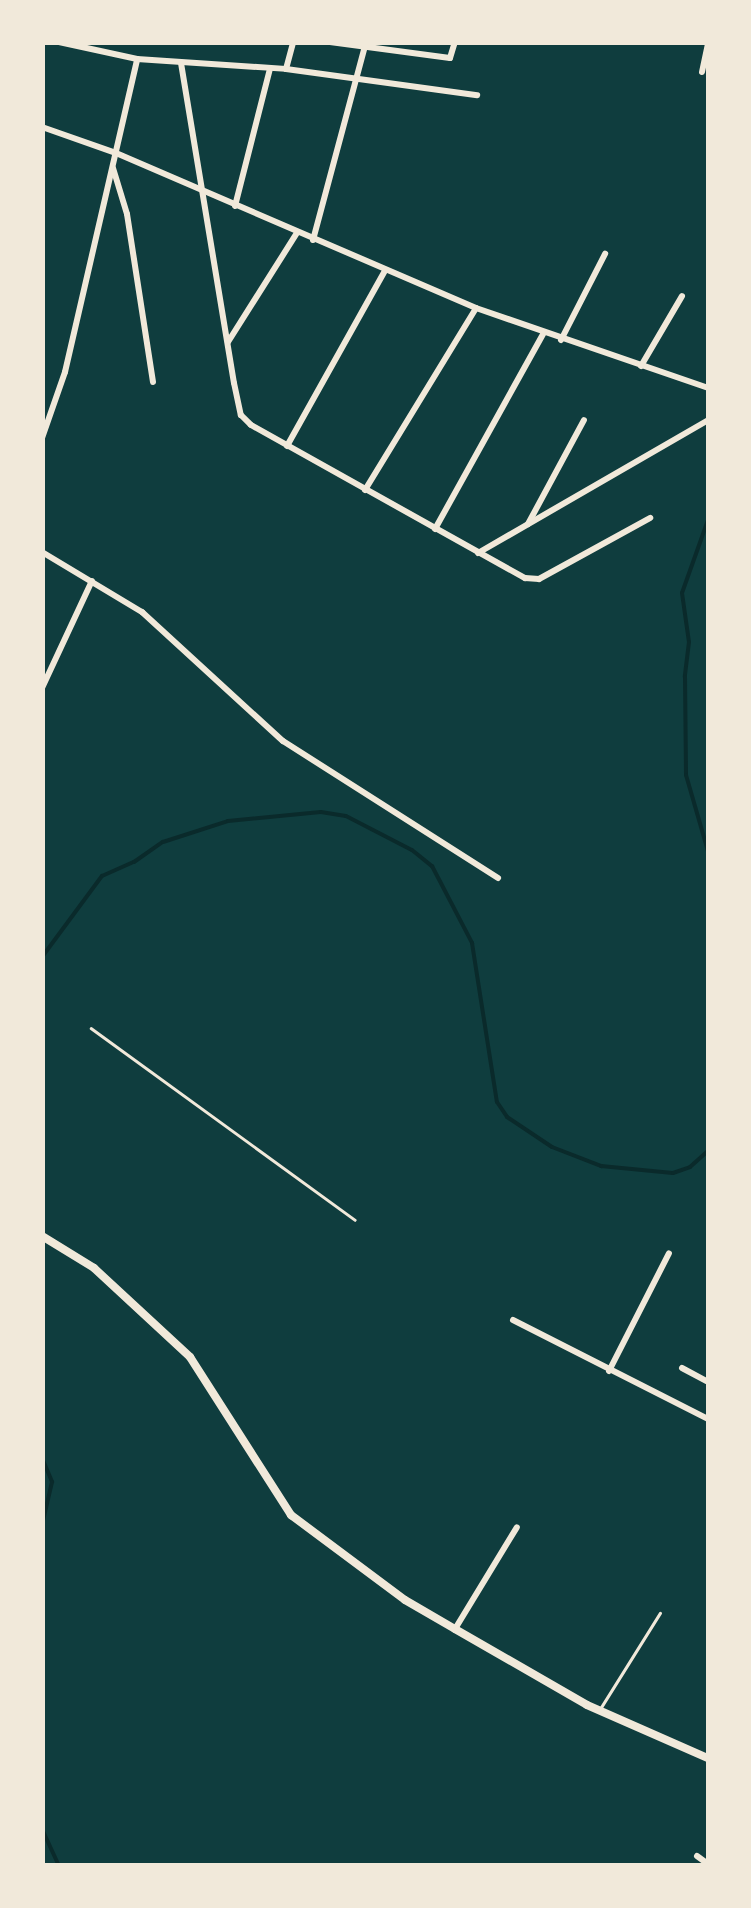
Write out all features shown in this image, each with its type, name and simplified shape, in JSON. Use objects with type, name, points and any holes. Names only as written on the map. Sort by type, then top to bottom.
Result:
[{"type":"street","points":[[59,42],[137,59],[286,69],[477,94]]},
{"type":"street","points":[[286,69],[293,42]]},
{"type":"street","points":[[330,42],[450,58],[456,42]]},
{"type":"street","points":[[702,72],[708,43]]},
{"type":"street","points":[[313,240],[365,45]]},
{"type":"street","points":[[42,438],[65,372],[137,59]]},
{"type":"street","points":[[181,63],[241,415],[288,446],[518,575],[539,579],[650,518]]},
{"type":"street","points":[[235,206],[270,69]]},
{"type":"street","points":[[42,127],[116,153],[476,308],[708,388]]},
{"type":"street","points":[[113,167],[127,214],[153,382]]},
{"type":"street","points":[[228,342],[297,233]]},
{"type":"street","points":[[562,340],[605,254]]},
{"type":"street","points":[[288,446],[385,271]]},
{"type":"street","points":[[641,366],[682,296]]},
{"type":"street","points":[[366,490],[476,308]]},
{"type":"street","points":[[434,529],[543,334]]},
{"type":"street","points":[[527,525],[584,420]]},
{"type":"street","points":[[478,553],[708,420]]},
{"type":"street","points":[[42,552],[142,612],[283,742],[498,878]]},
{"type":"street","points":[[42,688],[92,580]]},
{"type":"street","points":[[42,1236],[94,1268],[190,1357],[291,1515],[405,1600],[599,1710],[708,1758]]},
{"type":"street","points":[[608,1371],[669,1253]]},
{"type":"street","points":[[513,1320],[708,1420]]},
{"type":"street","points":[[682,1368],[708,1382]]},
{"type":"street","points":[[455,1629],[517,1526]]},
{"type":"street","points":[[697,1856],[708,1864]]},
{"type":"lane","points":[[92,1028],[355,1220]]},
{"type":"lane","points":[[599,1710],[660,1613]]},
{"type":"waterway","points":[[708,520],[682,593],[689,642],[685,677],[686,775],[708,851]]},
{"type":"waterway","points":[[42,957],[102,876],[134,862],[163,842],[228,821],[321,812],[346,816],[412,850],[432,866],[472,943],[497,1102],[507,1117],[552,1147],[601,1166],[673,1173],[690,1167],[708,1151]]},
{"type":"waterway","points":[[42,1458],[52,1482],[42,1525]]},
{"type":"waterway","points":[[42,1829],[59,1866]]}]
